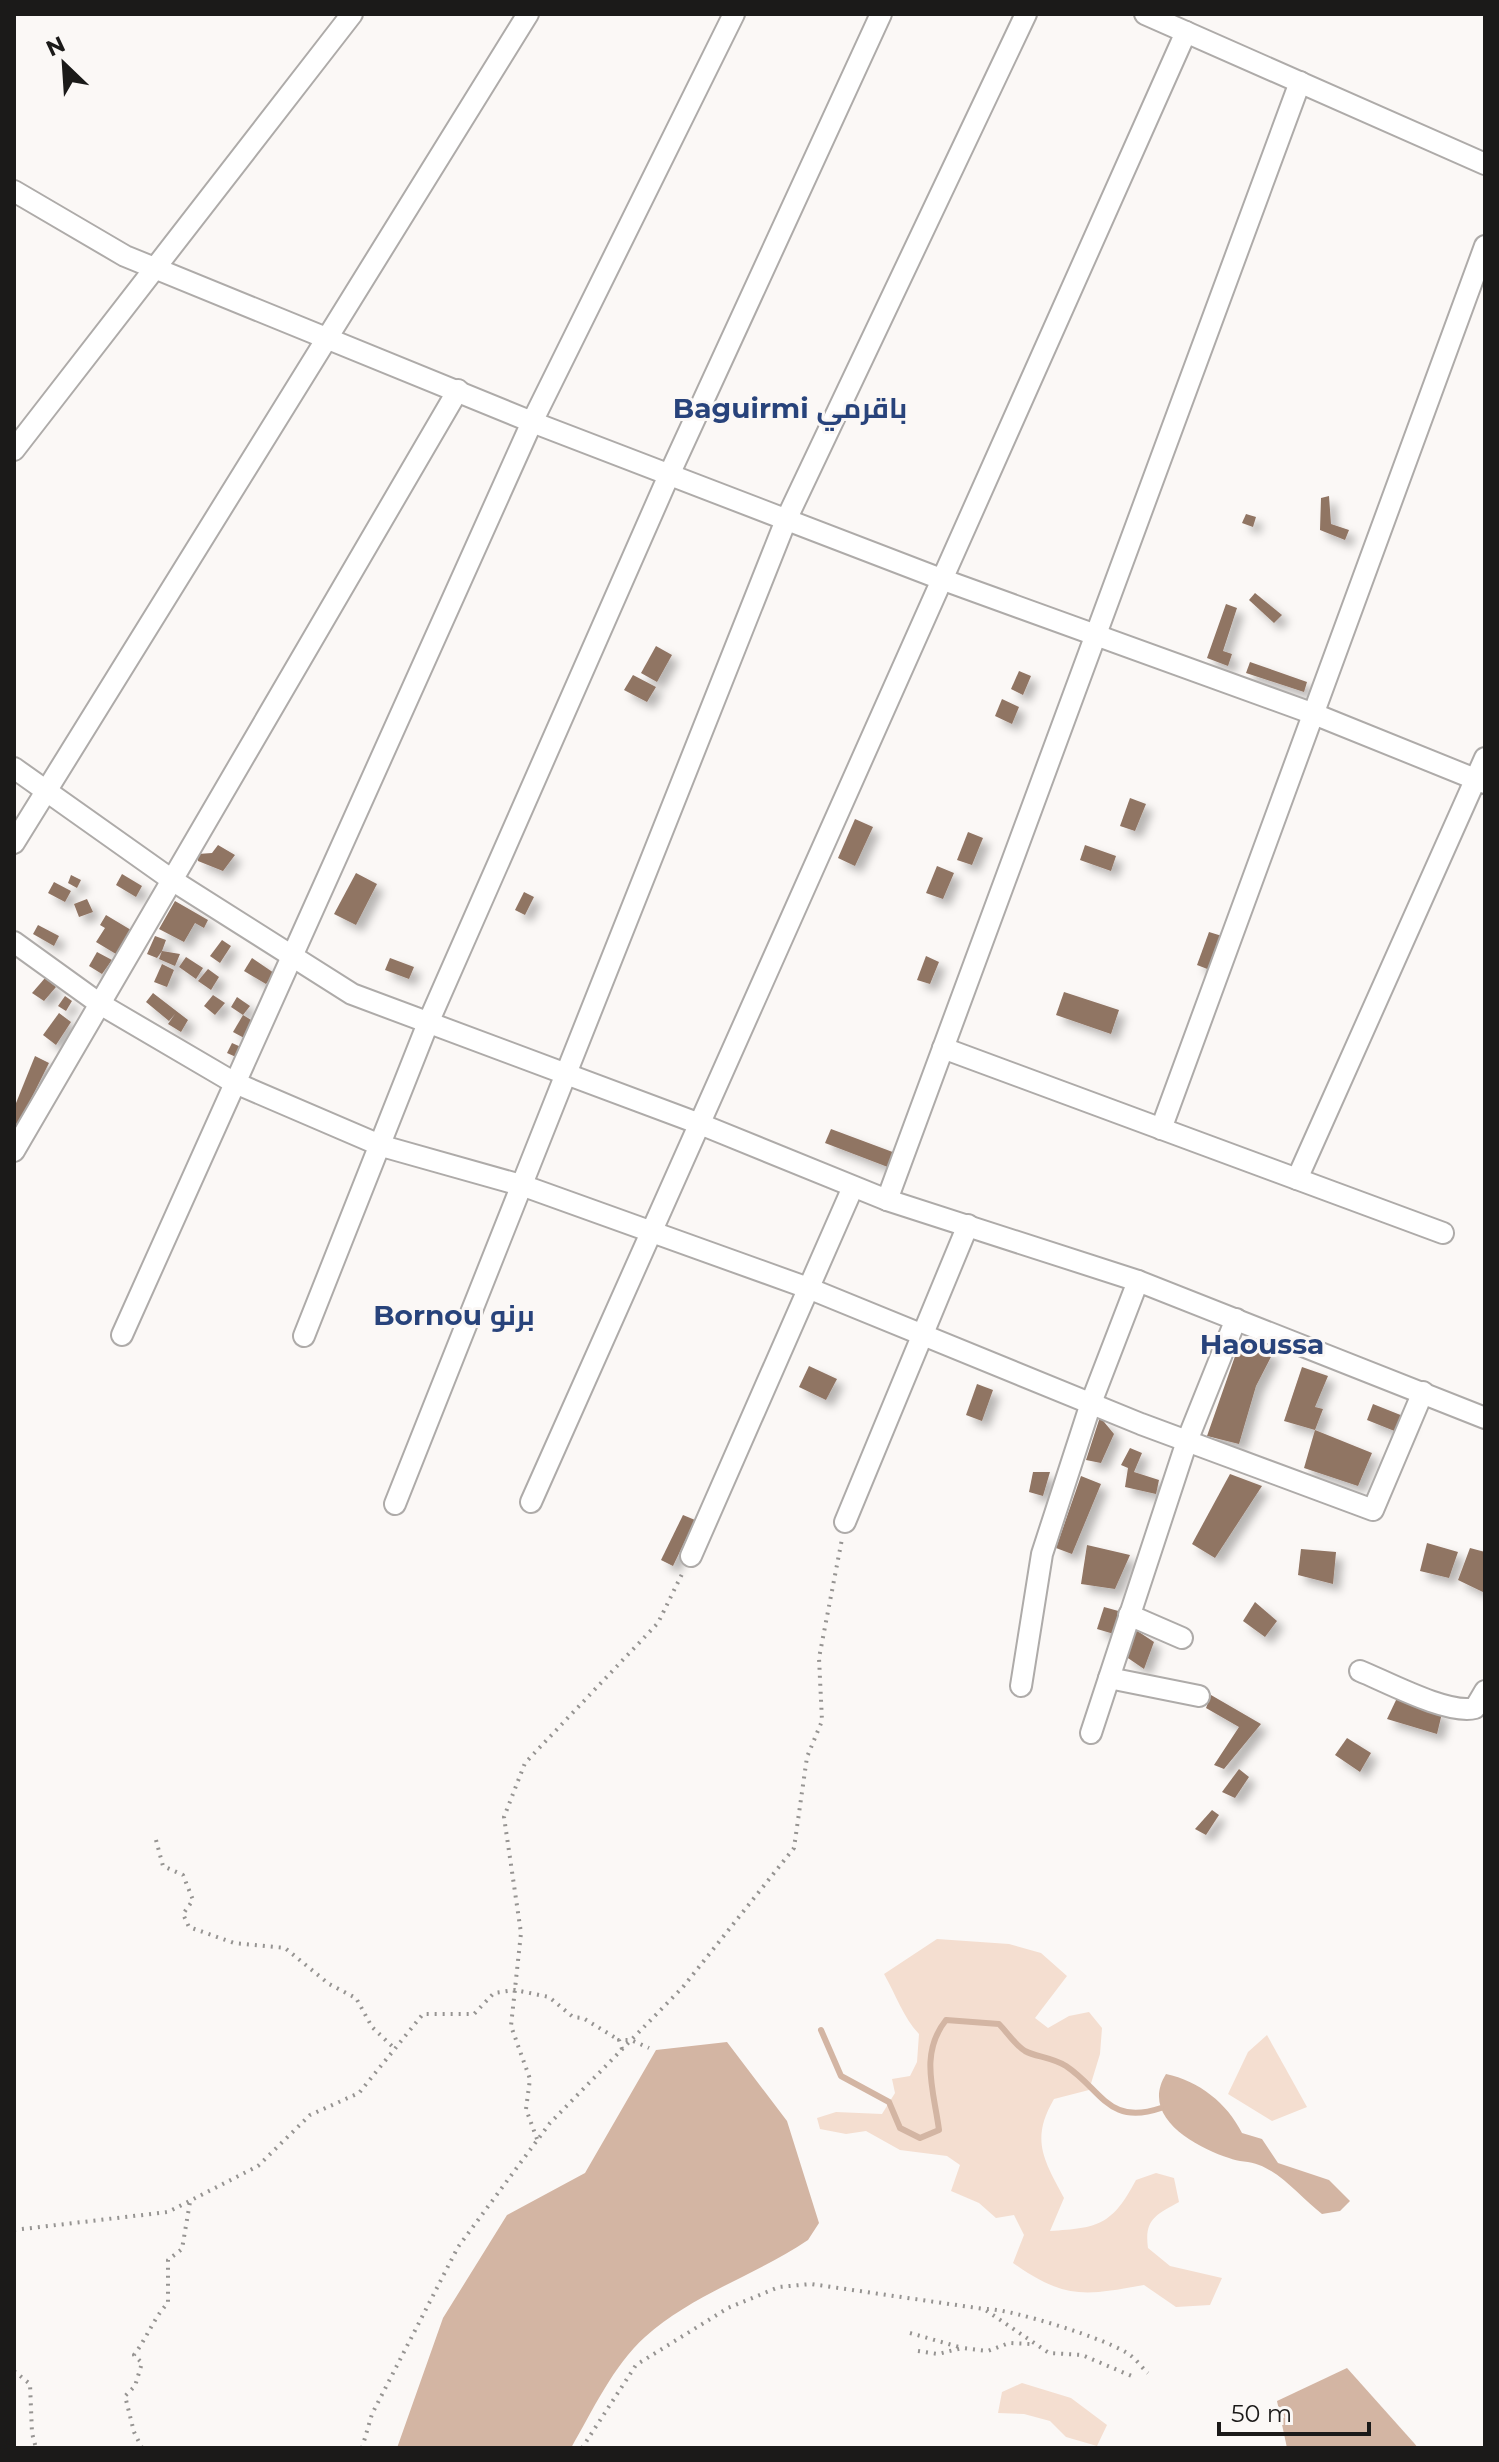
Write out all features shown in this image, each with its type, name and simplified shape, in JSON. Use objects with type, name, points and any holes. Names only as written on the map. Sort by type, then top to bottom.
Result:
[{"type":"street","points":[[14,450],[352,14]]},
{"type":"street","points":[[14,843],[528,14]]},
{"type":"street","points":[[122,1335],[532,422],[734,14]]},
{"type":"street","points":[[304,1336],[382,1146],[428,1023],[669,475],[881,14]]},
{"type":"street","points":[[395,1504],[524,1186],[786,520],[1026,14]]},
{"type":"street","points":[[1145,14],[1485,164]]},
{"type":"street","points":[[531,1502],[1186,32]]},
{"type":"street","points":[[887,1200],[1300,82]]},
{"type":"street","points":[[14,191],[79,233],[154,269],[532,422],[941,579],[1314,714],[1480,781]]},
{"type":"street","points":[[1161,1129],[1485,246]]},
{"type":"street","points":[[14,1151],[458,390]]},
{"type":"street","points":[[1297,1179],[1480,781],[1485,758]]},
{"type":"street","points":[[14,768],[172,880],[352,994],[700,1124],[887,1200],[1138,1281],[1485,1418]]},
{"type":"street","points":[[14,942],[100,1004],[233,1082],[382,1146],[524,1186],[808,1288],[1187,1441],[1373,1510],[1423,1392]]},
{"type":"street","points":[[943,1048],[1443,1233]]},
{"type":"street","points":[[691,1556],[853,1187]]},
{"type":"street","points":[[845,1522],[968,1225]]},
{"type":"street","points":[[1021,1686],[1042,1554],[1091,1403],[1138,1281]]},
{"type":"street","points":[[1091,1733],[1187,1441],[1236,1319]]},
{"type":"street","points":[[1129,1615],[1182,1638]]},
{"type":"street","points":[[1360,1671],[1448,1706],[1467,1710],[1475,1708],[1485,1691]]},
{"type":"street","points":[[1109,1678],[1199,1696]]},
{"type":"path","points":[[362,2448],[372,2414],[458,2247],[537,2139],[683,1987],[794,1848],[807,1757],[822,1721],[819,1658],[845,1522]]},
{"type":"path","points":[[537,2139],[526,2109],[530,2079],[511,2026],[521,1933],[504,1817],[525,1763],[658,1623],[691,1556]]},
{"type":"path","points":[[156,1840],[163,1866],[183,1875],[193,1900],[183,1914],[189,1927],[234,1943],[285,1948],[329,1984],[356,1998],[372,2027],[395,2049]]},
{"type":"path","points":[[14,2230],[168,2212],[258,2166],[310,2115],[359,2093],[423,2014],[474,2014],[494,1993],[515,1990],[549,1997],[573,2017],[583,2018],[619,2040],[631,2040],[649,2048]]},
{"type":"path","points":[[619,2040],[622,2049]]},
{"type":"path","points":[[142,2448],[125,2396],[135,2386],[142,2363],[134,2355],[154,2329],[157,2314],[168,2303],[168,2260],[182,2249],[190,2201]]},
{"type":"path","points":[[582,2448],[636,2365],[728,2308],[779,2287],[811,2284],[1023,2314],[1129,2354],[1148,2373]]},
{"type":"path","points":[[984,2309],[1049,2353],[1082,2355],[1134,2377]]},
{"type":"path","points":[[910,2333],[962,2348],[988,2351],[1009,2343],[1032,2344]]},
{"type":"path","points":[[918,2351],[938,2354],[962,2348]]},
{"type":"path","points":[[14,2371],[30,2384],[32,2433],[36,2448]]},
{"type":"shaded area","points":[[937,1939],[1009,1944],[1041,1953],[1067,1976],[1035,2018],[1048,2028],[1069,2016],[1089,2012],[1102,2028],[1100,2054],[1089,2090],[1054,2099],[1043,2126],[1042,2150],[1064,2198],[1050,2231],[1081,2228],[1102,2221],[1119,2207],[1136,2180],[1156,2173],[1174,2178],[1179,2202],[1153,2219],[1148,2230],[1148,2248],[1170,2266],[1222,2278],[1210,2305],[1176,2307],[1144,2285],[1075,2292],[1047,2283],[1013,2263],[1024,2235],[1014,2215],[996,2218],[979,2203],[951,2191],[960,2165],[947,2156],[900,2150],[866,2131],[846,2134],[820,2129],[817,2118],[836,2112],[882,2114],[895,2093],[892,2079],[910,2076],[917,2062],[919,2034],[884,1974]]},
{"type":"shaded area","points":[[1267,2035],[1307,2107],[1272,2121],[1228,2094],[1248,2052]]},
{"type":"shaded area","points":[[727,2042],[787,2121],[819,2223],[808,2240],[683,2309],[645,2337],[613,2375],[571,2448],[397,2448],[443,2318],[507,2215],[585,2173],[656,2050]]},
{"type":"shaded area","points":[[1166,2074],[1190,2082],[1211,2095],[1228,2112],[1242,2133],[1262,2139],[1278,2163],[1329,2180],[1350,2201],[1340,2211],[1322,2214],[1268,2169],[1216,2153],[1187,2138],[1165,2117],[1160,2104],[1160,2090]]},
{"type":"shaded area","points":[[1347,2368],[1418,2448],[1287,2448],[1277,2401]]},
{"type":"shaded area","points":[[1022,2383],[1071,2398],[1107,2425],[1097,2446],[1066,2437],[1050,2421],[1024,2414],[998,2413],[1002,2392]]},
{"type":"building","points":[[1329,496],[1331,524],[1349,530],[1345,540],[1320,530],[1321,498]]},
{"type":"building","points":[[1246,514],[1256,517],[1253,527],[1242,523]]},
{"type":"building","points":[[1255,593],[1282,615],[1274,623],[1249,600]]},
{"type":"building","points":[[1226,604],[1237,608],[1223,651],[1232,654],[1228,666],[1207,658]]},
{"type":"building","points":[[656,646],[672,655],[657,682],[641,673]]},
{"type":"building","points":[[1250,662],[1307,682],[1304,692],[1246,673]]},
{"type":"building","points":[[1019,671],[1031,676],[1023,695],[1011,689]]},
{"type":"building","points":[[633,675],[656,687],[647,702],[624,690]]},
{"type":"building","points":[[1002,699],[1019,707],[1012,724],[995,716]]},
{"type":"building","points":[[1130,798],[1146,804],[1135,831],[1120,826]]},
{"type":"building","points":[[855,819],[873,827],[855,866],[838,858]]},
{"type":"building","points":[[968,832],[983,838],[972,865],[957,860]]},
{"type":"building","points":[[218,845],[235,855],[223,871],[198,861],[198,854],[212,853]]},
{"type":"building","points":[[1085,845],[1116,856],[1111,871],[1080,860]]},
{"type":"building","points":[[937,866],[954,873],[943,899],[926,893]]},
{"type":"building","points":[[356,873],[377,884],[356,925],[334,914]]},
{"type":"building","points":[[122,874],[142,886],[136,897],[116,885]]},
{"type":"building","points":[[71,875],[81,880],[77,888],[68,883]]},
{"type":"building","points":[[54,882],[71,891],[65,902],[48,893]]},
{"type":"building","points":[[524,892],[534,897],[525,915],[515,910]]},
{"type":"building","points":[[87,899],[93,912],[79,917],[74,904]]},
{"type":"building","points":[[175,901],[208,920],[204,928],[195,923],[184,942],[159,929]]},
{"type":"building","points":[[106,915],[131,930],[116,954],[96,942],[105,928],[100,925]]},
{"type":"building","points":[[38,925],[59,936],[54,946],[33,934]]},
{"type":"building","points":[[1209,932],[1222,936],[1210,970],[1197,965]]},
{"type":"building","points":[[155,936],[166,940],[157,958],[147,954]]},
{"type":"building","points":[[222,940],[231,946],[220,963],[210,956]]},
{"type":"building","points":[[162,951],[180,954],[175,966],[159,959]]},
{"type":"building","points":[[97,952],[112,960],[102,974],[89,966]]},
{"type":"building","points":[[926,956],[939,962],[930,984],[917,980]]},
{"type":"building","points":[[186,957],[203,968],[196,979],[179,967]]},
{"type":"building","points":[[252,958],[274,973],[266,984],[244,971]]},
{"type":"building","points":[[390,958],[414,967],[409,979],[385,970]]},
{"type":"building","points":[[162,964],[174,970],[167,987],[154,982]]},
{"type":"building","points":[[208,969],[219,977],[211,990],[198,981]]},
{"type":"building","points":[[45,978],[56,987],[44,1001],[32,993]]},
{"type":"building","points":[[1064,992],[1119,1010],[1111,1034],[1056,1015]]},
{"type":"building","points":[[153,993],[188,1020],[181,1032],[168,1024],[175,1014],[169,1021],[146,1002]]},
{"type":"building","points":[[213,995],[225,1003],[215,1015],[204,1006]]},
{"type":"building","points":[[65,996],[72,1001],[66,1011],[58,1006]]},
{"type":"building","points":[[237,997],[250,1006],[243,1015],[231,1007]]},
{"type":"building","points":[[59,1013],[71,1022],[56,1045],[43,1035]]},
{"type":"building","points":[[243,1015],[256,1023],[246,1039],[233,1032]]},
{"type":"building","points":[[232,1043],[241,1047],[236,1057],[227,1053]]},
{"type":"building","points":[[35,1056],[49,1063],[14,1133],[14,1108]]},
{"type":"building","points":[[831,1129],[898,1154],[893,1169],[825,1143]]},
{"type":"building","points":[[1240,1342],[1273,1353],[1256,1386],[1239,1444],[1207,1436]]},
{"type":"building","points":[[809,1366],[837,1379],[826,1400],[799,1387]]},
{"type":"building","points":[[1302,1367],[1328,1376],[1315,1407],[1323,1409],[1315,1430],[1284,1421]]},
{"type":"building","points":[[977,1384],[993,1390],[982,1421],[966,1415]]},
{"type":"building","points":[[1373,1404],[1408,1418],[1402,1434],[1367,1420]]},
{"type":"building","points":[[1100,1417],[1114,1434],[1101,1463],[1086,1460]]},
{"type":"building","points":[[1315,1430],[1372,1453],[1358,1486],[1304,1468]]},
{"type":"building","points":[[1130,1448],[1142,1453],[1134,1472],[1159,1480],[1156,1494],[1125,1487],[1128,1468],[1121,1465]]},
{"type":"building","points":[[1033,1472],[1050,1472],[1043,1496],[1029,1492]]},
{"type":"building","points":[[1230,1474],[1262,1486],[1215,1558],[1192,1544]]},
{"type":"building","points":[[1081,1476],[1101,1484],[1072,1554],[1056,1548]]},
{"type":"building","points":[[683,1515],[695,1520],[673,1566],[661,1560]]},
{"type":"building","points":[[1427,1543],[1458,1552],[1449,1578],[1420,1571]]},
{"type":"building","points":[[1087,1545],[1130,1555],[1115,1589],[1081,1584]]},
{"type":"building","points":[[1470,1548],[1485,1552],[1485,1593],[1458,1580]]},
{"type":"building","points":[[1301,1549],[1336,1552],[1333,1584],[1298,1575]]},
{"type":"building","points":[[1255,1602],[1277,1621],[1265,1637],[1243,1621]]},
{"type":"building","points":[[1104,1607],[1122,1612],[1114,1634],[1097,1629]]},
{"type":"building","points":[[1136,1630],[1154,1642],[1144,1669],[1125,1656]]},
{"type":"building","points":[[1211,1695],[1261,1724],[1224,1769],[1214,1765],[1239,1727],[1206,1708]]},
{"type":"building","points":[[1397,1698],[1442,1713],[1437,1734],[1387,1719]]},
{"type":"building","points":[[1347,1738],[1371,1753],[1360,1772],[1335,1755]]},
{"type":"building","points":[[1239,1769],[1249,1777],[1235,1798],[1222,1792]]},
{"type":"building","points":[[1212,1810],[1219,1815],[1206,1835],[1195,1829]]},
{"type":"waterway","points":[[821,2030],[841,2076],[889,2102],[900,2128],[920,2138],[939,2130],[930,2073],[933,2046],[946,2020],[999,2024],[1021,2048],[1066,2066],[1117,2109],[1143,2112],[1161,2108]]},
{"type":"district","name":"Baguirmi باقرمي","points":[[790,408]]},
{"type":"district","name":"Bornou برنو","points":[[454,1315]]},
{"type":"district","name":"Haoussa","points":[[1262,1344]]}]
